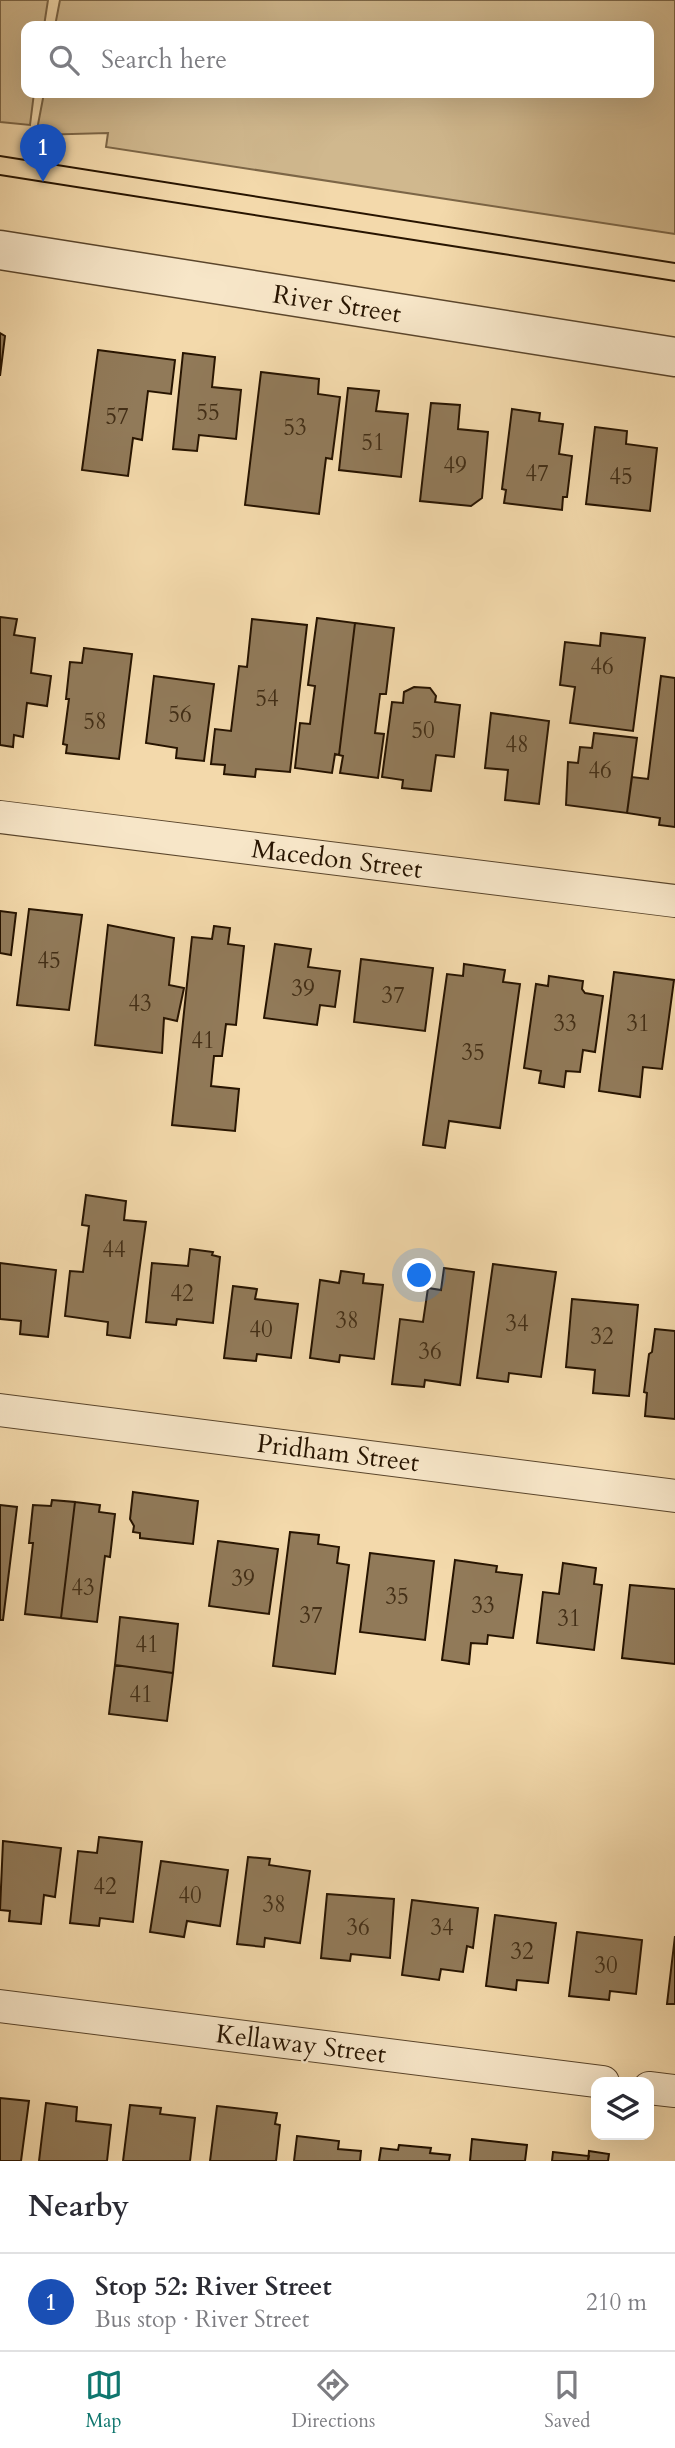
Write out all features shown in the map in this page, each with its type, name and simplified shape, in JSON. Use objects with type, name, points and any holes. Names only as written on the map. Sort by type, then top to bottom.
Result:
[{"type":"street","name":"River Street","points":[[0,250],[675,357]]},
{"type":"street","name":"Macedon Street","points":[[0,817],[675,901]]},
{"type":"street","name":"Pridham Street","points":[[0,1410],[675,1496]]},
{"type":"street","name":"Kellaway Street","points":[[0,2006],[591,2080]]},
{"type":"street","points":[[654,2089],[675,2091]]},
{"type":"shaded area","points":[[0,0],[48,0],[45,21],[21,21],[21,98],[33,98],[30,125],[0,122]]},
{"type":"shaded area","points":[[60,0],[675,0],[675,234],[106,147],[108,133],[36,135],[43,98],[654,98],[654,21],[56,21]]},
{"type":"building","points":[[0,333],[5,336],[0,376]]},
{"type":"building","points":[[98,350],[175,360],[171,394],[148,391],[142,440],[133,438],[128,476],[82,470]]},
{"type":"building","points":[[183,353],[215,357],[212,387],[241,390],[236,439],[199,435],[197,451],[173,449]]},
{"type":"building","points":[[261,372],[319,379],[318,394],[340,397],[332,459],[326,458],[319,514],[245,505]]},
{"type":"building","points":[[348,388],[379,391],[376,411],[408,414],[401,477],[339,470]]},
{"type":"building","points":[[431,403],[460,405],[458,429],[488,432],[482,498],[471,506],[420,501]]},
{"type":"building","points":[[512,409],[540,413],[539,421],[563,424],[559,454],[572,456],[567,497],[563,497],[562,510],[504,503],[506,490],[502,489]]},
{"type":"building","points":[[595,427],[627,431],[626,444],[657,448],[650,511],[586,504]]},
{"type":"building","points":[[0,617],[17,619],[14,635],[35,638],[31,673],[51,676],[47,706],[27,703],[23,737],[14,735],[13,747],[0,745]]},
{"type":"building","points":[[317,618],[355,623],[339,755],[335,754],[332,773],[295,768],[300,723],[310,724],[315,686],[308,685]]},
{"type":"building","points":[[252,619],[307,625],[290,772],[256,769],[255,777],[224,774],[225,765],[211,764],[215,729],[231,731],[239,666],[247,667]]},
{"type":"building","points":[[355,623],[394,628],[386,694],[380,694],[375,733],[384,734],[378,778],[340,773],[343,756],[339,755]]},
{"type":"building","points":[[601,633],[645,638],[633,731],[570,723],[575,687],[560,685],[565,642],[600,646]]},
{"type":"building","points":[[84,648],[132,654],[119,759],[66,753],[67,745],[63,744],[69,699],[66,699],[70,662],[82,663]]},
{"type":"building","points":[[154,676],[214,684],[204,761],[176,758],[177,748],[146,743]]},
{"type":"building","points":[[661,676],[675,678],[675,827],[659,825],[660,818],[627,813],[632,777],[648,779]]},
{"type":"building","points":[[414,687],[430,688],[436,696],[435,702],[460,705],[454,757],[436,755],[431,791],[402,788],[403,780],[382,777],[392,702],[403,703],[404,692]]},
{"type":"building","points":[[491,713],[549,721],[539,804],[505,800],[508,770],[485,768]]},
{"type":"building","points":[[594,733],[637,738],[627,813],[566,805],[568,762],[578,763],[580,747],[592,748]]},
{"type":"building","points":[[29,909],[82,915],[69,1010],[17,1005]]},
{"type":"building","points":[[0,911],[16,913],[11,955],[0,953]]},
{"type":"building","points":[[108,925],[174,938],[169,985],[184,988],[177,1021],[164,1018],[162,1053],[95,1045]]},
{"type":"building","points":[[214,926],[230,928],[228,944],[244,946],[236,1025],[226,1024],[222,1056],[214,1056],[211,1086],[239,1089],[235,1131],[172,1125],[192,937],[212,939]]},
{"type":"building","points":[[275,944],[311,949],[308,967],[340,971],[335,1007],[320,1005],[317,1025],[264,1018]]},
{"type":"building","points":[[361,959],[433,968],[425,1031],[354,1022]]},
{"type":"building","points":[[464,964],[505,970],[503,982],[520,984],[500,1128],[449,1121],[445,1148],[423,1145],[447,974],[463,976]]},
{"type":"building","points":[[614,972],[674,980],[662,1069],[643,1067],[640,1097],[599,1091]]},
{"type":"building","points":[[549,976],[583,981],[582,989],[585,993],[603,996],[595,1052],[583,1050],[580,1072],[566,1071],[564,1087],[539,1083],[541,1071],[524,1068],[536,984],[548,986]]},
{"type":"building","points":[[86,1195],[126,1201],[124,1220],[146,1222],[130,1338],[107,1335],[108,1322],[65,1316],[70,1271],[83,1272],[89,1226],[82,1225]]},
{"type":"building","points":[[190,1249],[213,1252],[212,1255],[220,1257],[213,1323],[177,1319],[176,1325],[146,1322],[152,1263],[188,1266]]},
{"type":"building","points":[[0,1263],[56,1270],[48,1337],[20,1334],[21,1321],[0,1319]]},
{"type":"building","points":[[493,1264],[556,1272],[541,1377],[509,1373],[508,1382],[477,1378]]},
{"type":"building","points":[[444,1268],[474,1272],[460,1385],[425,1380],[424,1387],[392,1384],[400,1319],[423,1322],[428,1288],[441,1290]]},
{"type":"building","points":[[341,1271],[364,1274],[363,1283],[383,1285],[374,1359],[340,1355],[339,1362],[310,1358],[320,1280],[339,1283]]},
{"type":"building","points":[[233,1286],[257,1289],[255,1299],[298,1304],[291,1358],[257,1354],[256,1361],[224,1358]]},
{"type":"building","points":[[572,1299],[638,1305],[629,1396],[593,1393],[595,1370],[566,1367]]},
{"type":"building","points":[[655,1329],[675,1331],[675,1419],[645,1416],[647,1393],[644,1392]]},
{"type":"building","points":[[133,1492],[198,1501],[193,1544],[140,1538],[140,1533],[133,1532],[134,1526],[130,1519]]},
{"type":"building","points":[[52,1500],[75,1502],[61,1618],[25,1614],[33,1543],[29,1543],[33,1505],[51,1506]]},
{"type":"building","points":[[75,1502],[100,1505],[99,1512],[115,1514],[110,1557],[105,1556],[97,1622],[61,1618]]},
{"type":"building","points":[[0,1505],[17,1507],[3,1620],[0,1620]]},
{"type":"building","points":[[290,1532],[319,1535],[318,1544],[339,1547],[337,1563],[349,1565],[335,1674],[273,1666]]},
{"type":"building","points":[[218,1541],[278,1549],[269,1614],[209,1606]]},
{"type":"building","points":[[370,1553],[434,1561],[425,1640],[360,1632]]},
{"type":"building","points":[[455,1560],[497,1566],[496,1572],[522,1575],[513,1638],[488,1635],[487,1644],[471,1643],[469,1664],[442,1660]]},
{"type":"building","points":[[563,1563],[596,1568],[594,1584],[602,1585],[594,1650],[537,1643],[543,1592],[559,1594]]},
{"type":"building","points":[[630,1585],[675,1589],[675,1664],[622,1658]]},
{"type":"building","points":[[120,1617],[178,1624],[173,1673],[115,1665]]},
{"type":"building","points":[[115,1665],[173,1673],[167,1721],[109,1714]]},
{"type":"building","points":[[99,1837],[142,1842],[133,1922],[100,1918],[99,1926],[70,1923],[78,1851],[97,1853]]},
{"type":"building","points":[[3,1841],[61,1848],[55,1897],[44,1895],[41,1924],[9,1921],[10,1911],[0,1910]]},
{"type":"building","points":[[248,1857],[270,1859],[269,1865],[310,1871],[300,1943],[265,1938],[264,1947],[237,1944]]},
{"type":"building","points":[[161,1861],[228,1870],[220,1926],[187,1921],[184,1937],[150,1932]]},
{"type":"building","points":[[327,1894],[394,1899],[390,1958],[351,1954],[350,1961],[321,1958]]},
{"type":"building","points":[[412,1900],[478,1908],[473,1948],[467,1946],[463,1972],[441,1969],[439,1980],[402,1975]]},
{"type":"building","points":[[495,1915],[556,1923],[548,1983],[517,1980],[516,1990],[486,1986]]},
{"type":"building","points":[[577,1932],[642,1940],[636,1994],[610,1991],[609,2000],[569,1996]]},
{"type":"building","points":[[675,1936],[675,2004],[667,2004]]},
{"type":"building","points":[[0,2098],[29,2101],[21,2161],[0,2161]]},
{"type":"building","points":[[46,2103],[77,2107],[76,2121],[111,2125],[107,2161],[39,2161]]},
{"type":"building","points":[[130,2105],[161,2108],[160,2114],[195,2118],[190,2161],[123,2161]]},
{"type":"building","points":[[217,2106],[277,2113],[275,2124],[280,2125],[276,2161],[210,2161]]},
{"type":"building","points":[[297,2136],[339,2141],[338,2149],[361,2151],[360,2161],[294,2161]]},
{"type":"building","points":[[472,2139],[527,2145],[525,2161],[470,2161]]},
{"type":"building","points":[[399,2145],[431,2148],[430,2153],[450,2155],[449,2161],[379,2161],[381,2148],[398,2150]]},
{"type":"building","points":[[589,2151],[609,2154],[608,2161],[588,2161]]},
{"type":"building","points":[[553,2152],[589,2156],[588,2161],[552,2161]]},
{"type":"tram line","points":[[0,156],[675,263]]},
{"type":"tram line","points":[[0,175],[675,281]]},
{"type":"place","name":"Stop 52: River Street","points":[[43,182]]}]
